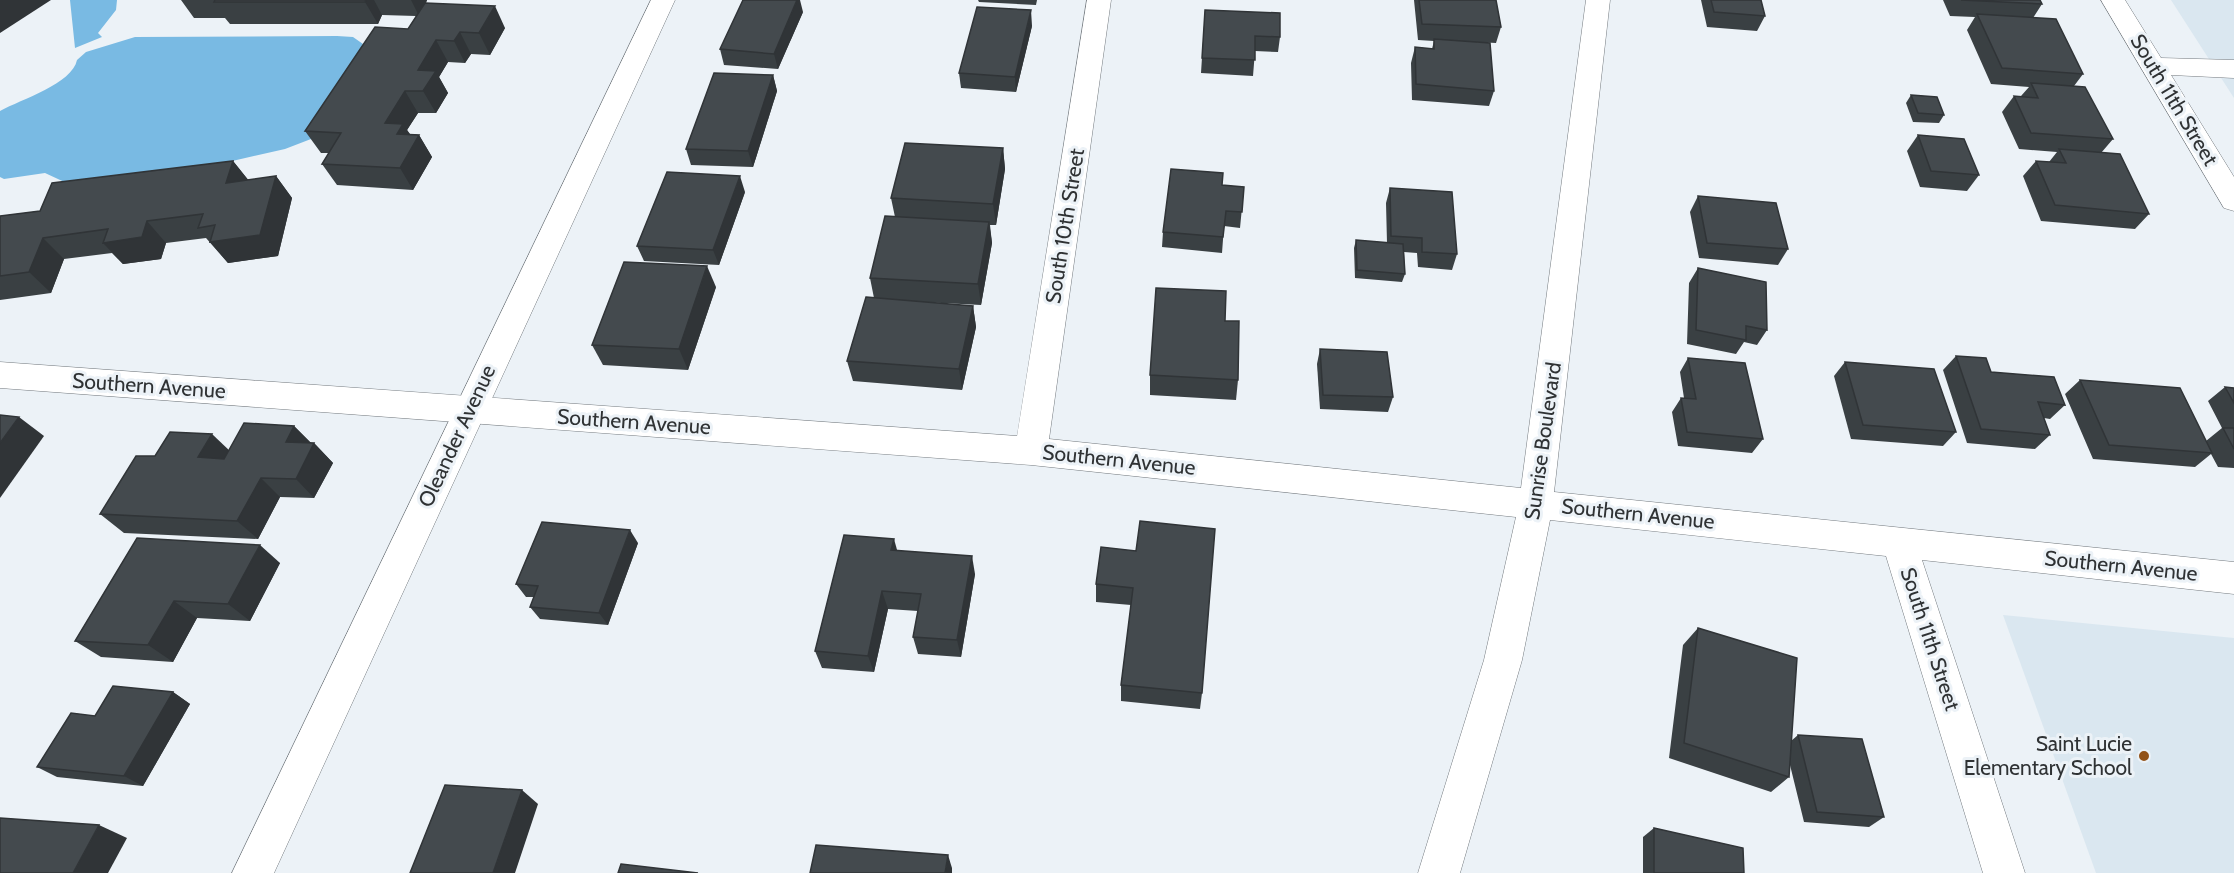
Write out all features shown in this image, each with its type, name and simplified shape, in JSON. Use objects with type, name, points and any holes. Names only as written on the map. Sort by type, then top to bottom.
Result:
[{"type":"street","name":"Oleander Avenue","points":[[253,873],[663,0]]},
{"type":"street","name":"South 10th Street","points":[[1031,451],[1099,0]]},
{"type":"street","name":"Sunrise Boulevard","points":[[1438,873],[1503,660],[1536,503],[1598,0]]},
{"type":"street","name":"South 11th Street","points":[[2113,0],[2234,201]]},
{"type":"street","points":[[2152,66],[2234,69]]},
{"type":"street","name":"Southern Avenue","points":[[0,375],[1031,451],[2234,578]]},
{"type":"street","name":"South 11th Street","points":[[1899,542],[2004,873]]},
{"type":"shaded area","points":[[2171,0],[2234,0],[2234,98]]},
{"type":"shaded area","name":"Saint Lucie Elementary School","points":[[2003,615],[2234,638],[2234,873],[2096,873]]},
{"type":"water","points":[[70,0],[117,0],[116,10],[98,33],[102,37],[75,48]]},
{"type":"water","points":[[135,37],[353,37],[363,44],[356,64],[311,139],[285,149],[228,162],[73,186],[45,173],[4,179],[0,177],[0,111],[56,84],[73,69],[77,60],[86,52]]},
{"type":"building","points":[[215,0],[366,0],[365,2],[214,2]]},
{"type":"building","points":[[743,0],[797,0],[774,54],[720,49]]},
{"type":"building","points":[[1419,0],[1496,0],[1501,27],[1422,24]]},
{"type":"building","points":[[1711,0],[1761,0],[1765,16],[1714,12]]},
{"type":"building","points":[[1961,0],[2040,0],[2042,4]]},
{"type":"building","points":[[425,3],[495,6],[479,33],[460,32],[454,41],[436,40],[418,70],[436,71],[423,91],[405,91],[385,123],[403,124],[397,134],[419,135],[400,168],[322,164],[341,133],[305,131],[375,27],[408,29]]},
{"type":"building","points":[[977,7],[1031,10],[1015,77],[959,73]]},
{"type":"building","points":[[1205,10],[1280,13],[1280,37],[1255,36],[1255,60],[1202,58]]},
{"type":"building","points":[[1977,14],[2056,19],[2083,74],[2002,68]]},
{"type":"building","points":[[1434,39],[1490,43],[1494,91],[1416,84],[1415,47],[1434,49]]},
{"type":"building","points":[[714,73],[773,75],[748,151],[686,149]]},
{"type":"building","points":[[2031,83],[2085,87],[2113,139],[2031,133],[2014,96],[2038,98]]},
{"type":"building","points":[[1911,95],[1937,97],[1944,115],[1918,113]]},
{"type":"building","points":[[1918,135],[1964,139],[1979,175],[1931,171]]},
{"type":"building","points":[[905,143],[1003,148],[993,204],[891,198]]},
{"type":"building","points":[[2059,149],[2120,154],[2149,214],[2055,205],[2036,161],[2066,163]]},
{"type":"building","points":[[233,161],[226,183],[276,176],[260,235],[210,242],[215,225],[198,228],[203,214],[147,221],[142,237],[103,243],[108,229],[43,238],[29,272],[0,276],[0,216],[40,211],[52,183]]},
{"type":"building","points":[[1171,169],[1223,173],[1222,185],[1244,187],[1242,212],[1226,211],[1223,237],[1163,232]]},
{"type":"building","points":[[667,172],[740,176],[713,250],[637,246]]},
{"type":"building","points":[[1390,188],[1452,192],[1457,254],[1422,252],[1422,238],[1391,236]]},
{"type":"building","points":[[1698,196],[1776,203],[1788,249],[1707,243]]},
{"type":"building","points":[[885,216],[989,222],[978,284],[870,278]]},
{"type":"building","points":[[1356,240],[1403,244],[1405,274],[1357,270]]},
{"type":"building","points":[[624,262],[707,266],[679,349],[592,345]]},
{"type":"building","points":[[1698,268],[1766,282],[1767,330],[1746,326],[1746,340],[1696,330]]},
{"type":"building","points":[[1156,288],[1226,291],[1225,321],[1239,321],[1238,380],[1150,375]]},
{"type":"building","points":[[866,297],[973,306],[959,369],[847,361]]},
{"type":"building","points":[[1320,349],[1387,352],[1393,397],[1323,395]]},
{"type":"building","points":[[1956,356],[1986,358],[1991,372],[2054,377],[2065,405],[2038,402],[2050,435],[1981,429]]},
{"type":"building","points":[[1688,358],[1745,363],[1763,439],[1687,432],[1681,398],[1696,399]]},
{"type":"building","points":[[1845,362],[1934,369],[1956,432],[1863,425]]},
{"type":"building","points":[[2080,380],[2180,388],[2212,453],[2109,445]]},
{"type":"building","points":[[2225,387],[2234,388],[2234,403]]},
{"type":"building","points":[[0,415],[19,417],[0,443]]},
{"type":"building","points":[[244,423],[294,426],[286,442],[314,443],[296,479],[261,478],[237,521],[100,514],[136,456],[155,456],[170,432],[212,434],[198,457],[224,459]]},
{"type":"building","points":[[2223,428],[2234,428],[2234,449]]},
{"type":"building","points":[[1140,521],[1215,529],[1202,693],[1121,685],[1133,588],[1096,584],[1101,547],[1136,551]]},
{"type":"building","points":[[542,522],[630,530],[599,613],[530,607],[538,586],[516,584]]},
{"type":"building","points":[[844,535],[894,539],[891,550],[972,556],[957,640],[913,637],[921,594],[882,591],[868,656],[815,651]]},
{"type":"building","points":[[137,538],[260,545],[228,604],[174,601],[148,645],[75,641]]},
{"type":"building","points":[[1698,628],[1797,658],[1789,777],[1684,743]]},
{"type":"building","points":[[113,686],[173,692],[124,776],[37,767],[71,713],[95,716]]},
{"type":"building","points":[[1798,735],[1862,739],[1884,817],[1817,812]]},
{"type":"building","points":[[445,785],[522,790],[493,873],[410,873]]},
{"type":"building","points":[[0,818],[99,825],[73,873],[0,873]]},
{"type":"building","points":[[1654,828],[1743,848],[1744,873],[1654,873]]},
{"type":"building","points":[[816,845],[948,855],[945,873],[810,873]]},
{"type":"building","points":[[621,864],[698,873],[618,873]]},
{"type":"place","name":"Saint Lucie Elementary School","points":[[2144,756]]}]
